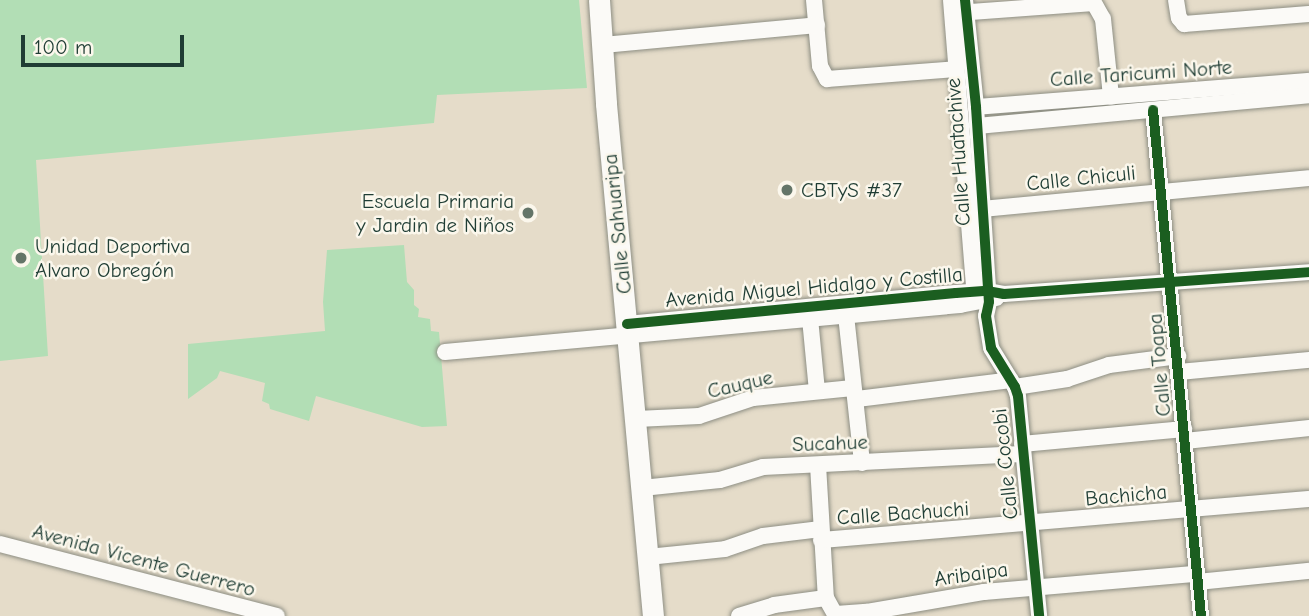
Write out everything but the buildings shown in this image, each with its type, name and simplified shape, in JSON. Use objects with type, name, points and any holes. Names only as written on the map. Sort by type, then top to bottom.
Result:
[{"type":"main road","name":"Calle Sahuaripa","points":[[599,0],[653,616]]},
{"type":"street","points":[[814,0],[820,66],[827,79],[956,69]]},
{"type":"street","points":[[1176,0],[1184,24],[1309,14]]},
{"type":"street","points":[[959,6],[1094,3],[1104,19],[1111,97]]},
{"type":"street","name":"Calle Huatachive","points":[[959,6],[956,69],[986,300]]},
{"type":"street","name":"Calle Huatachive","points":[[959,6],[976,107],[986,300]]},
{"type":"street","points":[[603,45],[817,24]]},
{"type":"street","name":"Calle Taricumi Norte","points":[[976,107],[1309,81]]},
{"type":"street","name":"Calle Taricumi Norte","points":[[977,126],[1309,95]]},
{"type":"street","name":"Calle Toapa","points":[[1153,110],[1201,616]]},
{"type":"street","name":"Calle Chiculi","points":[[982,209],[1309,178]]},
{"type":"street","name":"Avenida Miguel Hidalgo y Costilla","points":[[445,352],[628,329],[809,312],[986,300],[1309,272]]},
{"type":"street","name":"Calle Cocobi","points":[[986,300],[991,348],[1013,383],[1039,616]]},
{"type":"street","points":[[845,309],[862,463]]},
{"type":"street","points":[[809,312],[817,391]]},
{"type":"street","points":[[1179,364],[1309,359]]},
{"type":"street","name":"Cauque","points":[[637,419],[699,416],[753,398],[817,391],[855,394],[1067,379],[1109,365],[1179,364]]},
{"type":"street","name":"Sucahue","points":[[642,488],[720,480],[755,468],[862,463],[1185,435],[1309,428]]},
{"type":"street","points":[[818,465],[826,598],[836,615]]},
{"type":"street","name":"Bachicha","points":[[1030,524],[1309,499]]},
{"type":"street","name":"Calle Bachuchi","points":[[648,557],[726,549],[763,537],[1030,524]]},
{"type":"street","name":"Avenida Vicente Guerrero","points":[[0,544],[269,615]]},
{"type":"street","name":"Aribaipa","points":[[836,615],[867,614],[962,595],[1036,588],[1309,571]]},
{"type":"street","points":[[739,616],[765,607],[826,598]]},
{"type":"green space","name":"Unidad Deportiva Alvaro Obregón","points":[[0,0],[579,0],[587,88],[437,95],[434,123],[36,160],[48,356],[0,361]]},
{"type":"green space","points":[[404,245],[407,282],[414,290],[414,305],[419,309],[418,317],[430,319],[431,331],[439,332],[447,426],[422,427],[316,396],[309,421],[270,409],[269,404],[262,401],[265,383],[220,371],[217,378],[188,399],[188,344],[325,331],[323,302],[327,250]]},
{"type":"cycle path","points":[[965,0],[976,107],[989,302],[986,316],[991,348],[1018,396],[1039,616]]},
{"type":"cycle path","points":[[1153,110],[1201,616]]},
{"type":"cycle path","points":[[627,324],[956,293],[987,291],[1004,294],[1309,272]]},
{"type":"place","name":"CBTyS #37","points":[[787,190]]},
{"type":"place","name":"Escuela Primaria y Jardin de Niños","points":[[528,213]]},
{"type":"place","name":"Unidad Deportiva Alvaro Obregón","points":[[21,258]]}]
